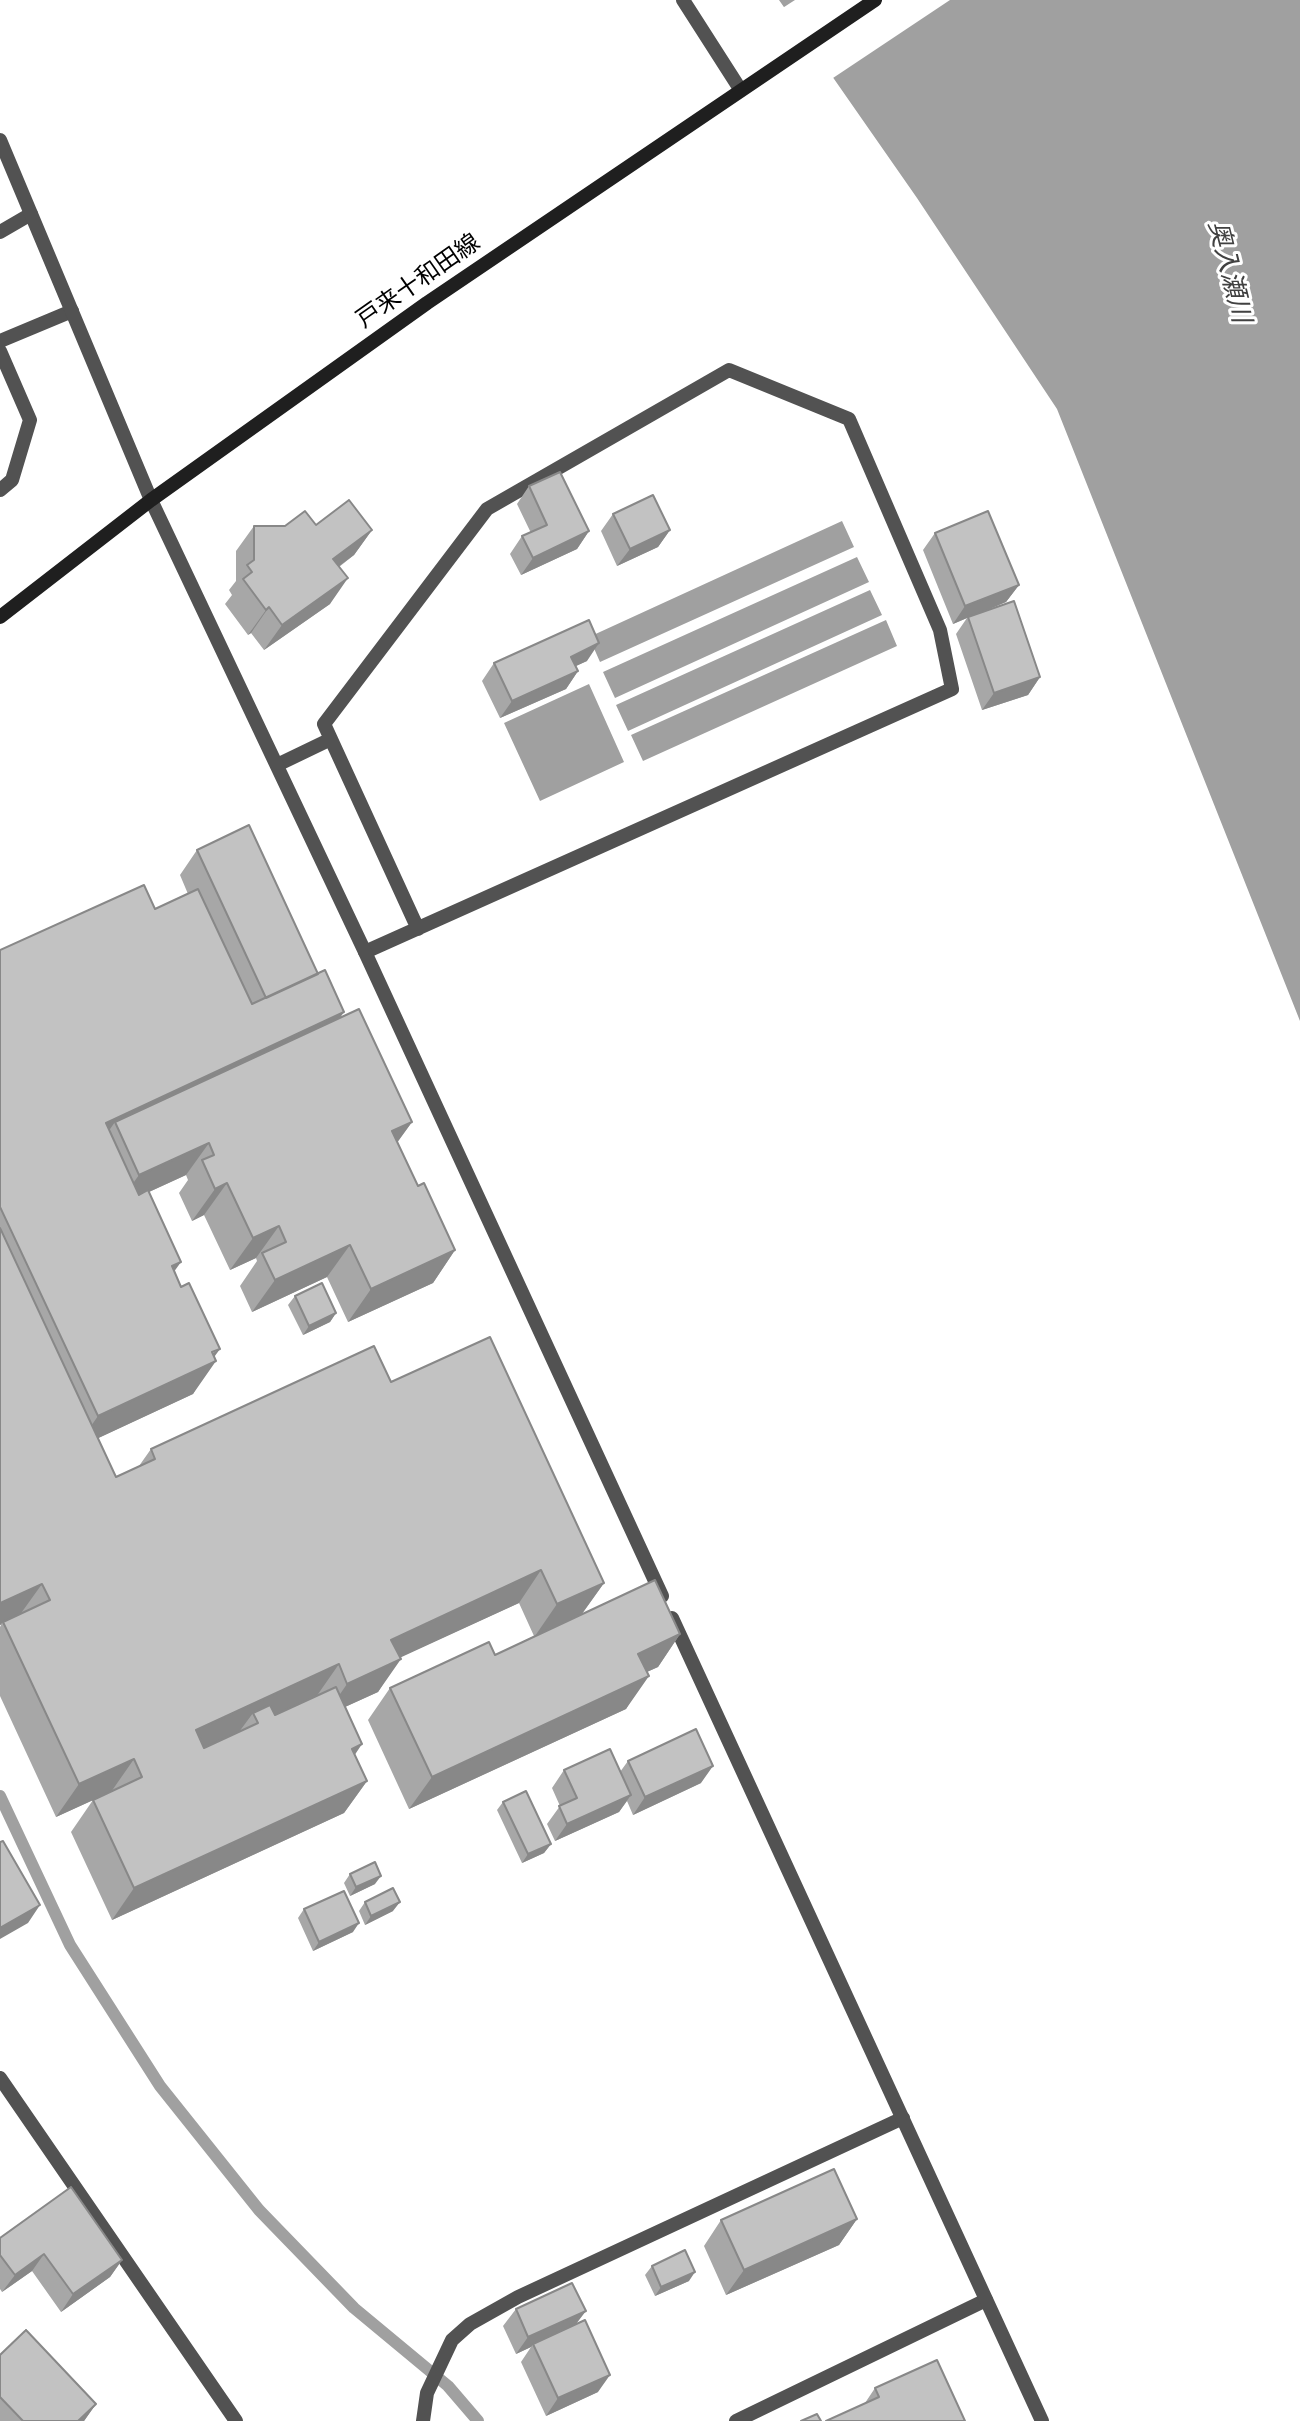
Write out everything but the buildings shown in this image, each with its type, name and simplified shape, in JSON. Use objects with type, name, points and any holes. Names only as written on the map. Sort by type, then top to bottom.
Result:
[{"type":"main road","name":"戸来十和田線","points":[[0,617],[151,500],[427,303],[758,76],[875,0]]},
{"type":"street","points":[[682,0],[740,89]]},
{"type":"street","points":[[0,139],[151,500],[365,952],[1042,2421]]},
{"type":"street","points":[[0,232],[31,214]]},
{"type":"street","points":[[0,341],[72,311]]},
{"type":"street","points":[[0,352],[30,420],[12,480],[0,490]]},
{"type":"street","points":[[365,952],[418,929],[953,690],[940,630],[849,419],[729,370],[487,509],[324,724],[418,929]]},
{"type":"street","points":[[277,765],[331,739]]},
{"type":"street","points":[[0,2078],[236,2421]]},
{"type":"street","points":[[423,2421],[427,2393],[452,2340],[470,2324],[518,2297],[903,2118]]},
{"type":"street","points":[[736,2421],[986,2300]]},
{"type":"water","name":"奥入瀬川","points":[[779,0],[1300,0],[1300,1021],[1057,409],[917,198]]},
{"type":"water","points":[[842,521],[854,547],[600,662],[589,637]]},
{"type":"water","points":[[857,557],[869,582],[615,698],[603,672]]},
{"type":"water","points":[[870,590],[882,615],[628,731],[616,705]]},
{"type":"water","points":[[886,620],[897,646],[643,761],[631,735]]},
{"type":"water","points":[[589,684],[624,762],[540,801],[504,723]]},
{"type":"pier","points":[[795,0],[950,0],[830,80],[781,9]]},
{"type":"waterway","points":[[0,1796],[70,1945],[160,2086],[259,2210],[354,2308],[448,2386],[478,2421]]}]
